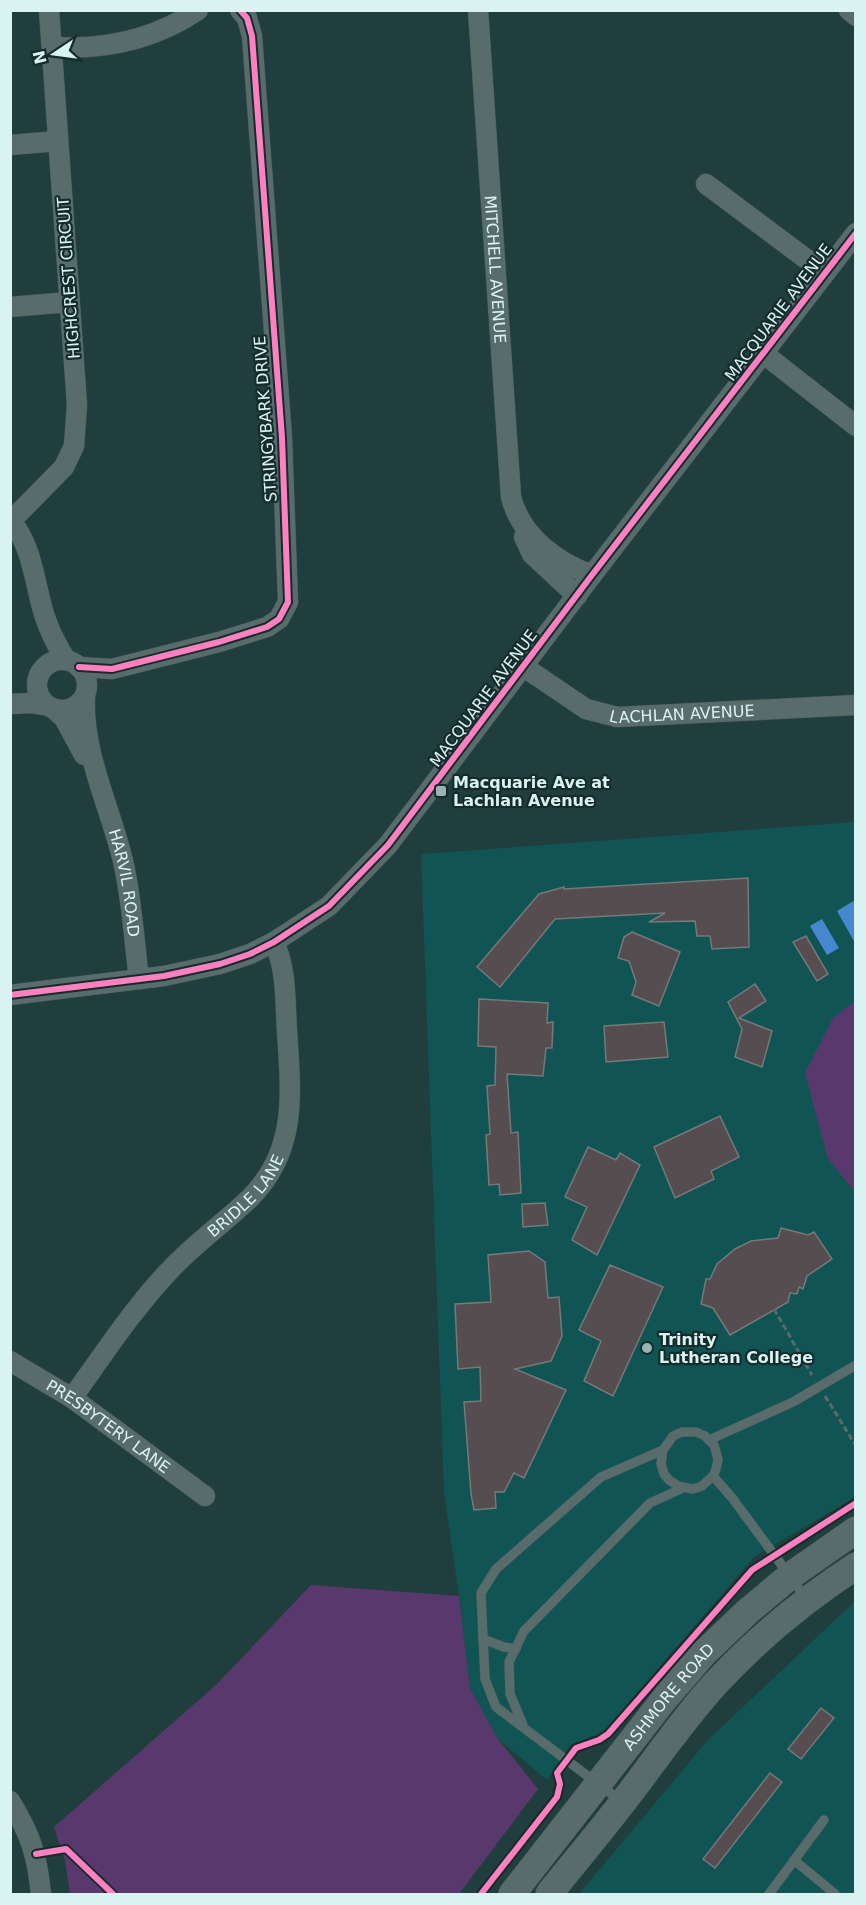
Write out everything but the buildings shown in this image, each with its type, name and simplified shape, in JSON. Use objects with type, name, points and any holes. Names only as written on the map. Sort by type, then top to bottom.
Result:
[{"type":"main road","name":"ASHMORE ROAD","points":[[512,1894],[704,1653],[747,1612],[790,1576],[855,1530]]},
{"type":"main road","name":"ASHMORE ROAD","points":[[549,1894],[714,1684],[741,1657],[808,1600],[855,1566]]},
{"type":"street","name":"HIGHCREST CIRCUIT","points":[[11,520],[64,467],[74,446],[77,405],[49,10]]},
{"type":"street","points":[[52,47],[98,47],[121,43],[162,30],[198,10]]},
{"type":"street","name":"STRINGYBARK DRIVE","points":[[73,664],[112,669],[219,642],[267,627],[279,619],[288,602],[282,438],[252,36],[247,18],[240,10]]},
{"type":"street","name":"MITCHELL AVENUE","points":[[478,10],[509,485],[514,511],[533,538],[561,560],[592,575]]},
{"type":"street","points":[[849,10],[855,16]]},
{"type":"street","points":[[10,145],[58,141]]},
{"type":"street","points":[[706,184],[825,273]]},
{"type":"street","name":"MACQUARIE AVENUE","points":[[10,995],[194,971],[220,964],[250,954],[274,942],[329,906],[388,845],[855,233]]},
{"type":"street","points":[[10,307],[69,302]]},
{"type":"street","points":[[764,354],[855,426]]},
{"type":"street","points":[[10,703],[27,693],[41,674],[48,657],[44,615],[28,550],[11,520]]},
{"type":"street","name":"MITCHELL AVENUE","points":[[522,525],[525,540],[532,554],[577,596]]},
{"type":"street","points":[[10,703],[31,703],[69,710],[81,702],[86,692],[87,681],[59,650],[44,615]]},
{"type":"street","points":[[51,708],[39,695],[41,674],[59,660],[73,664]]},
{"type":"street","name":"LACHLAN AVENUE","points":[[524,667],[586,709],[617,717],[855,705]]},
{"type":"street","name":"STRINGYBARK DRIVE","points":[[86,692],[112,669]]},
{"type":"street","name":"HARVIL ROAD","points":[[86,692],[86,732],[124,864],[139,979]]},
{"type":"street","name":"HARVIL ROAD","points":[[51,708],[64,718],[74,734],[101,789]]},
{"type":"street","name":"BRIDLE LANE","points":[[72,1398],[158,1283],[180,1259],[251,1197],[267,1177],[281,1150],[288,1126],[291,1095],[283,970],[274,942]]},
{"type":"street","name":"PRESBYTERY LANE","points":[[10,1361],[72,1398],[205,1496]]},
{"type":"street","points":[[10,1801],[25,1827],[36,1854],[41,1894]]},
{"type":"lane","points":[[709,1440],[793,1402],[855,1365]]},
{"type":"lane","points":[[524,1727],[510,1694],[509,1662],[524,1631],[650,1503],[683,1488],[702,1486],[713,1476],[718,1459],[714,1445],[696,1432],[682,1432],[668,1441],[663,1450],[661,1464],[664,1473],[669,1480],[683,1488]]},
{"type":"lane","points":[[622,1803],[496,1707],[485,1679],[480,1593],[496,1569],[601,1477],[663,1450]]},
{"type":"lane","points":[[713,1476],[733,1499],[808,1600]]},
{"type":"lane","points":[[483,1639],[516,1649]]},
{"type":"lane","points":[[769,1894],[824,1820]]},
{"type":"lane","points":[[794,1860],[835,1894]]},
{"type":"path","points":[[774,1309],[792,1341]]},
{"type":"shaded area","name":"Trinity Lutheran College","points":[[855,822],[855,1497],[754,1557],[603,1732],[570,1745],[547,1780],[498,1739],[470,1688],[444,1493],[421,854]]},
{"type":"shaded area","points":[[855,1001],[855,1192],[828,1159],[805,1073],[833,1018]]},
{"type":"shaded area","points":[[311,1585],[459,1596],[470,1688],[498,1739],[538,1789],[459,1894],[70,1894],[65,1860],[54,1827],[216,1685]]},
{"type":"shaded area","points":[[855,1601],[855,1894],[579,1894],[707,1741]]},
{"type":"water","points":[[855,900],[855,943],[837,911]]},
{"type":"water","points":[[822,919],[839,948],[827,955],[810,926]]},
{"type":"cycle path","points":[[79,667],[112,669],[219,642],[267,627],[279,619],[288,602],[282,438],[252,36],[247,18],[240,10]]},
{"type":"cycle path","points":[[10,995],[164,976],[220,964],[250,954],[274,942],[329,906],[388,845],[592,575],[856,233]]},
{"type":"cycle path","points":[[481,1894],[557,1797],[560,1784],[557,1773],[576,1748],[599,1740],[608,1734],[752,1570],[856,1503]]},
{"type":"cycle path","points":[[36,1854],[66,1849],[113,1894]]},
{"type":"place","name":"Macquarie Ave at Lachlan Avenue","points":[[441,791]]},
{"type":"place","name":"Trinity Lutheran College","points":[[647,1348]]}]
